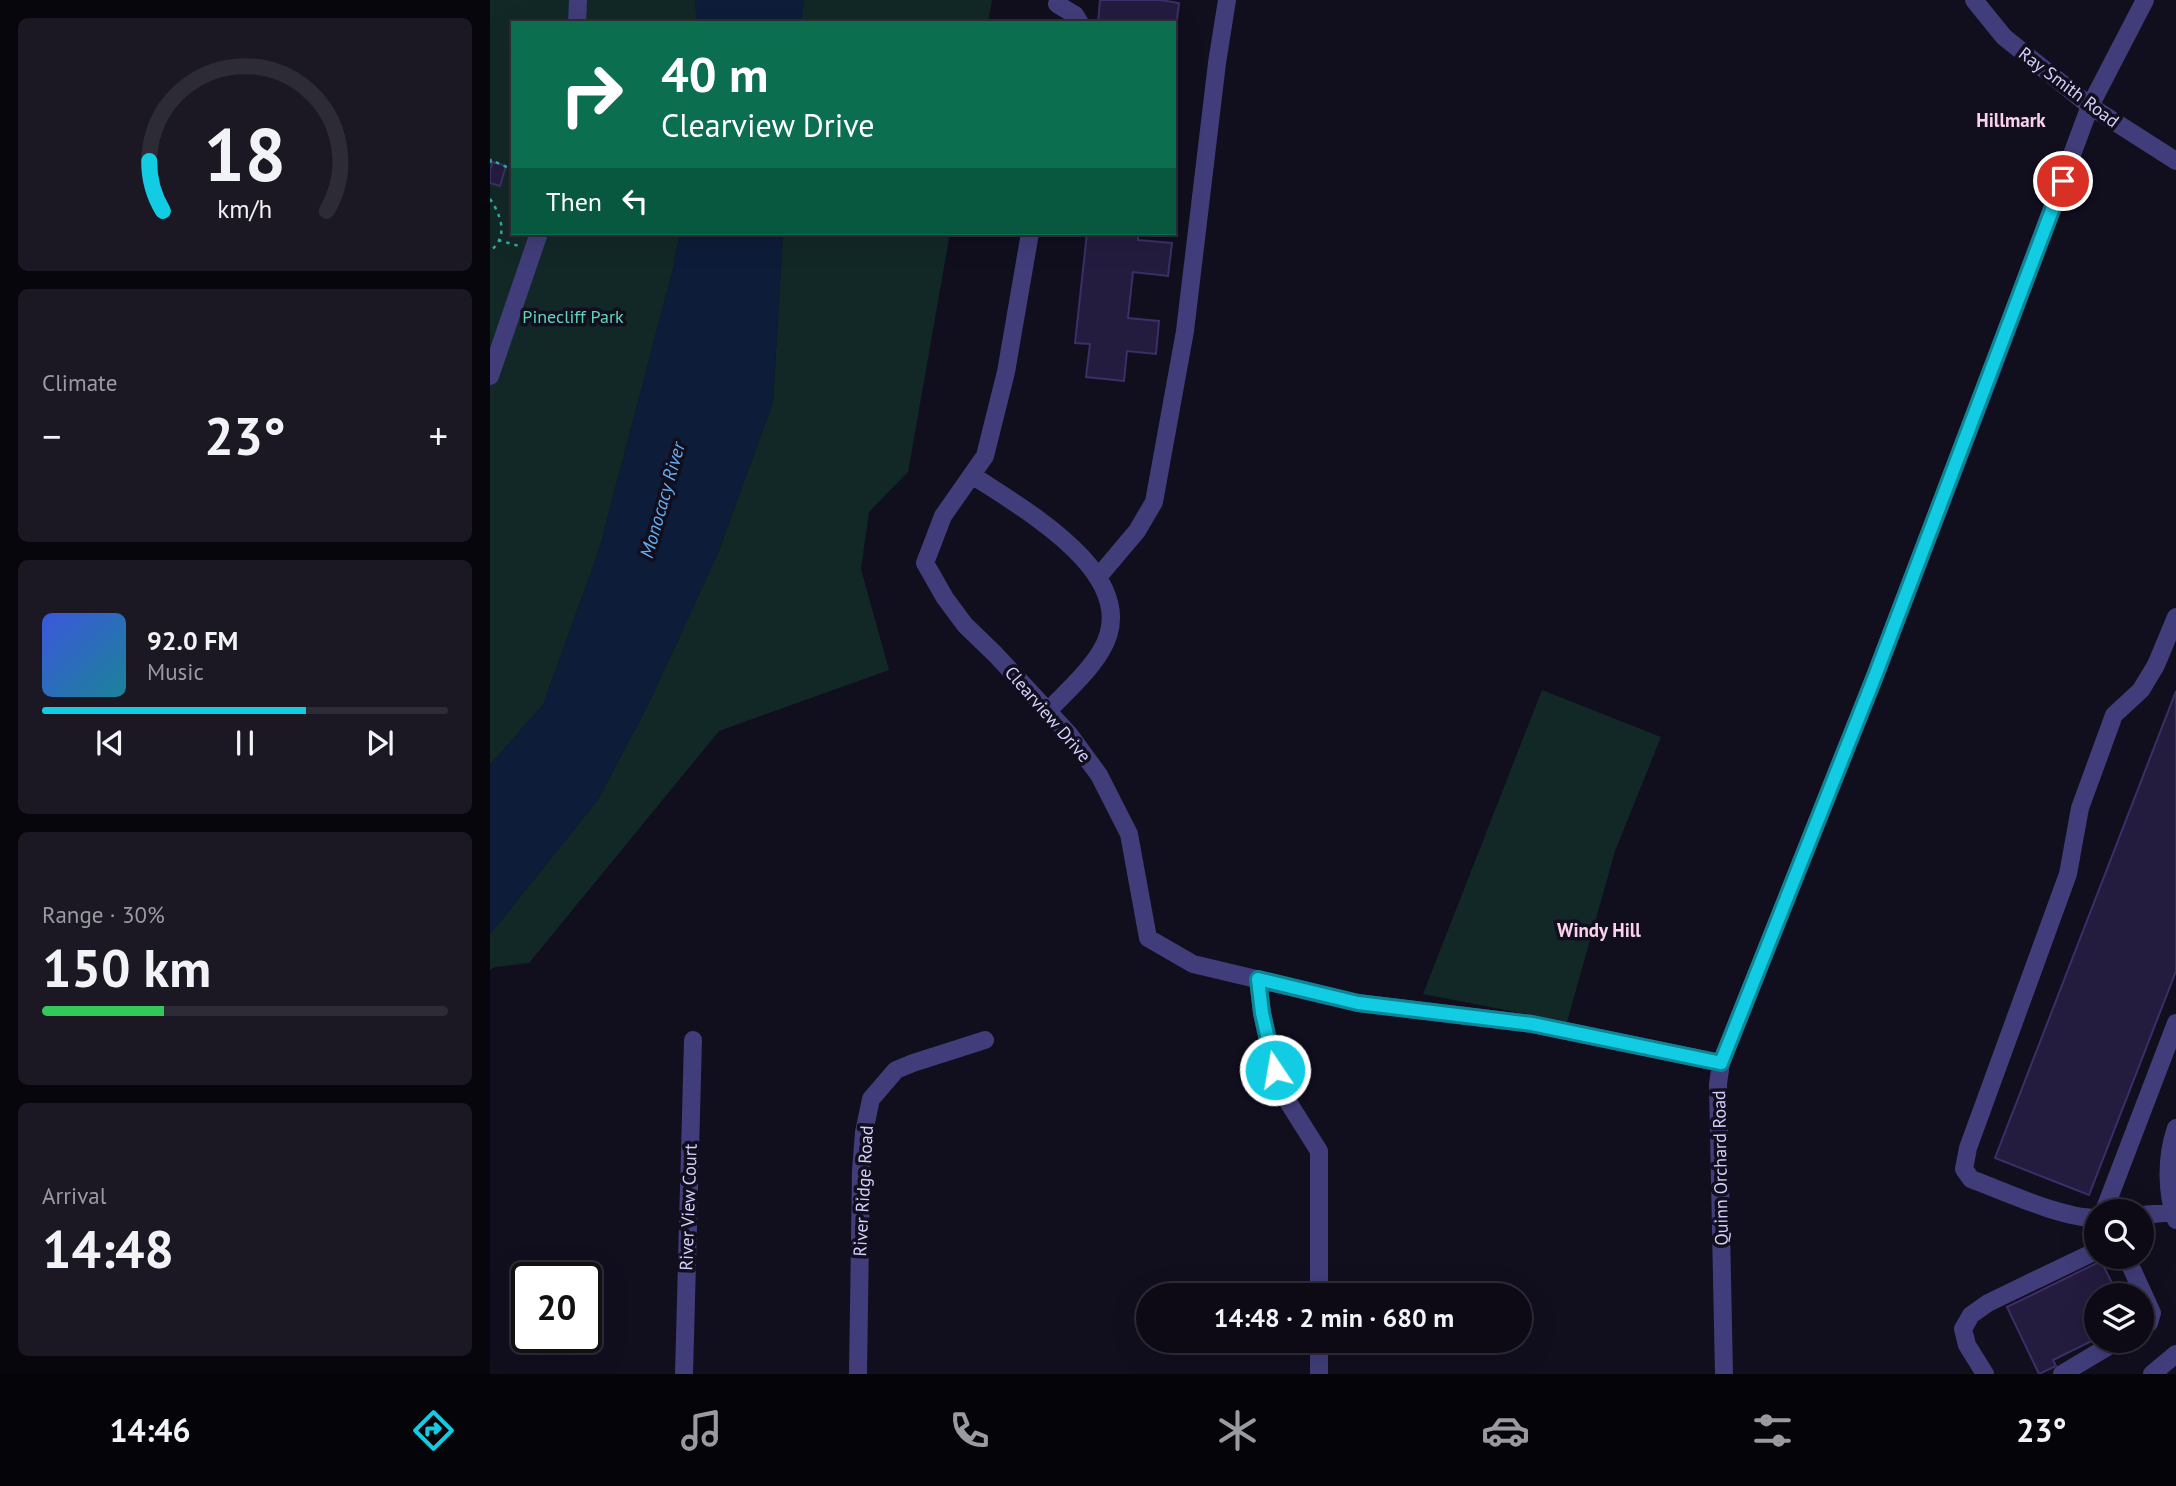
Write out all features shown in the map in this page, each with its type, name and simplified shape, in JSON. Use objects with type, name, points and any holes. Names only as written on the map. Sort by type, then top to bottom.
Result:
[{"type":"street","points":[[577,21],[578,0]]},
{"type":"street","points":[[1099,576],[1137,531],[1154,502],[1185,331],[1227,0]]},
{"type":"street","name":"Ray Smith Road","points":[[1973,0],[2004,37],[2090,106],[2176,161]]},
{"type":"street","name":"Quinn Orchard Road","points":[[1724,1374],[1718,1084],[1721,1063],[1880,663],[2090,106],[2145,0]]},
{"type":"street","points":[[1055,21],[1057,2]]},
{"type":"street","points":[[1057,2],[1079,21]]},
{"type":"street","points":[[490,376],[538,235]]},
{"type":"street","name":"Clearview Drive","points":[[1030,235],[1006,372],[985,456],[943,516],[925,563],[945,598],[965,625],[1069,734],[1099,775],[1129,834],[1148,938],[1193,964],[1358,1003],[1532,1024],[1721,1063]]},
{"type":"street","points":[[972,475],[1064,538],[1099,576],[1110,609],[1110,628],[1102,649],[1082,677],[1048,711]]},
{"type":"street","points":[[2084,1218],[1971,1180],[1964,1168],[1968,1148],[2068,874],[2080,808],[2114,715],[2141,690],[2157,665],[2176,617]]},
{"type":"street","points":[[1258,979],[1262,1013],[1275,1070],[1286,1097],[1319,1151],[1319,1283]]},
{"type":"street","points":[[2109,1199],[2176,1023]]},
{"type":"street","name":"River View Court","points":[[684,1374],[693,1040]]},
{"type":"street","name":"River Ridge Road","points":[[858,1374],[861,1171],[864,1132],[871,1099],[896,1070],[985,1040]]},
{"type":"street","points":[[2154,1215],[2175,1215],[2168,1180],[2171,1142],[2176,1128]]},
{"type":"street","points":[[1985,1374],[1965,1337],[1964,1329],[1971,1315],[1988,1303],[2084,1257]]},
{"type":"street","points":[[1318,1374],[1319,1353]]},
{"type":"street","points":[[2062,1374],[2097,1353]]},
{"type":"street","points":[[2152,1374],[2176,1353]]},
{"type":"path","points":[[490,163],[491,160],[511,169]]},
{"type":"path","points":[[490,199],[499,213],[502,228],[495,247],[490,251]]},
{"type":"path","points":[[498,240],[533,251]]},
{"type":"green space","name":"Pinecliff Park","points":[[490,0],[695,0],[697,21],[511,21],[511,235],[680,235],[599,550],[543,705],[490,765]]},
{"type":"green space","points":[[804,0],[992,0],[988,21],[801,21]]},
{"type":"green space","points":[[783,235],[950,235],[908,472],[869,512],[861,569],[889,670],[719,731],[529,963],[490,970],[490,934],[597,801],[648,705],[718,553],[773,402]]},
{"type":"green space","points":[[1542,690],[1661,737],[1615,851],[1567,1022],[1423,994]]},
{"type":"water","points":[[695,0],[804,0],[801,21],[697,21]]},
{"type":"water","name":"Monocacy River","points":[[680,235],[783,235],[773,402],[718,553],[648,705],[597,801],[490,934],[490,765],[543,705],[599,550]]},
{"type":"building","points":[[1100,0],[1160,0],[1179,3],[1176,28],[1176,21],[1098,21]]},
{"type":"building","points":[[493,162],[506,166],[500,186],[490,183]]},
{"type":"building","points":[[1087,235],[1138,235],[1138,240],[1172,243],[1168,276],[1133,272],[1128,318],[1159,321],[1156,354],[1127,351],[1124,381],[1086,377],[1090,344],[1075,343]]},
{"type":"building","points":[[2176,691],[2176,971],[2089,1195],[1995,1158]]},
{"type":"building","points":[[2085,1269],[2105,1269],[2112,1283],[2084,1283],[2084,1345],[2053,1360],[2056,1366],[2039,1374],[2007,1307]]},
{"type":"district","name":"Hillmark","points":[[2011,120]]},
{"type":"district","name":"Windy Hill","points":[[1599,930]]},
{"type":"route","points":[[1275,1070],[1262,1013],[1258,979],[1358,1003],[1532,1024],[1721,1063],[1875,676],[2063,181]]}]
